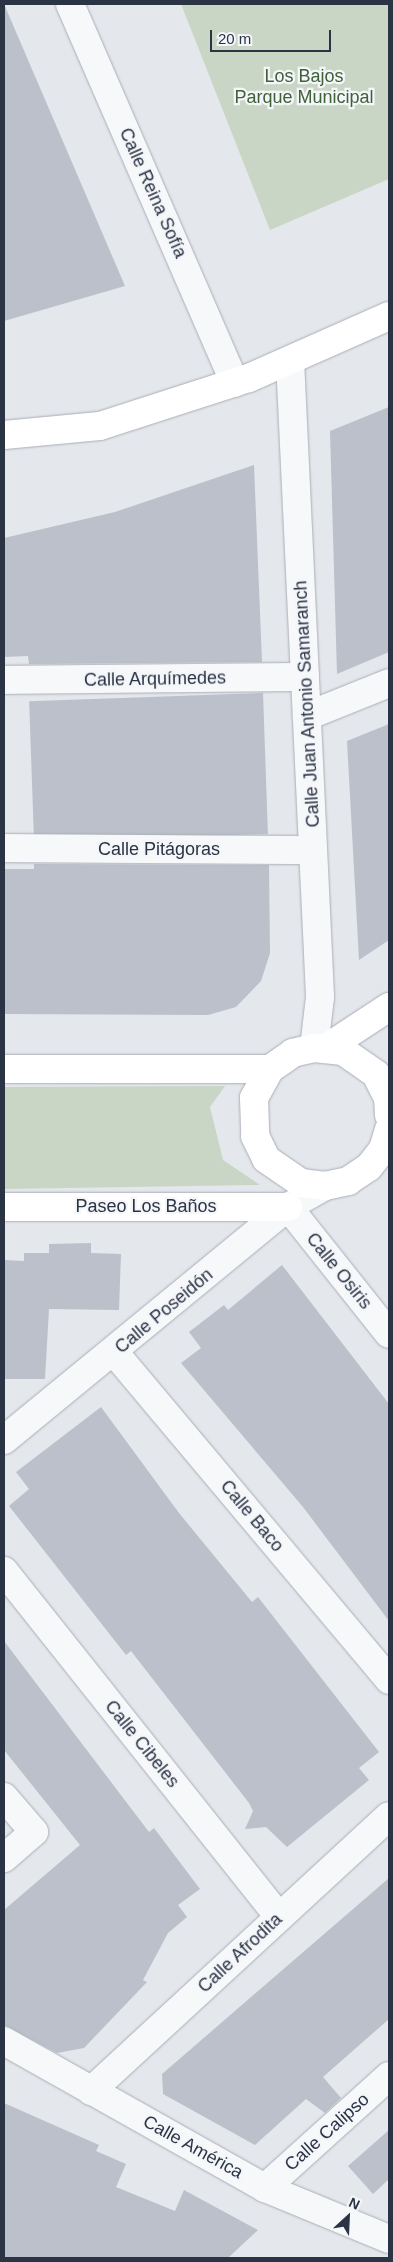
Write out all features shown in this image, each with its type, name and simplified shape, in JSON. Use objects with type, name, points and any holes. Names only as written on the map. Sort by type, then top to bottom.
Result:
[{"type":"street","name":"Calle Reina Sofía","points":[[70,4],[235,383]]},
{"type":"street","points":[[4,435],[100,426],[235,383],[389,316]]},
{"type":"street","name":"Calle Juan Antonio Samaranch","points":[[290,360],[320,997],[320,1048]]},
{"type":"street","name":"Calle Arquímedes","points":[[4,680],[305,677]]},
{"type":"street","points":[[307,716],[389,683]]},
{"type":"street","name":"Calle Pitágoras","points":[[4,848],[313,850]]},
{"type":"street","points":[[387,1141],[369,1168],[348,1181],[325,1186],[301,1183],[266,1160],[254,1136],[254,1098],[270,1069],[293,1054],[320,1048],[389,1007]]},
{"type":"street","points":[[320,1048],[355,1057],[376,1074],[388,1098],[389,1115]]},
{"type":"street","points":[[4,1070],[270,1069]]},
{"type":"street","name":"Calle Poseidón","points":[[4,1440],[114,1352],[288,1207],[325,1186]]},
{"type":"street","name":"Paseo Los Baños","points":[[4,1207],[288,1207]]},
{"type":"street","name":"Calle Osiris","points":[[288,1207],[389,1334]]},
{"type":"street","name":"Calle Baco","points":[[114,1352],[389,1680]]},
{"type":"street","name":"Calle Cibeles","points":[[4,1571],[279,1918]]},
{"type":"street","points":[[4,1797],[34,1832],[4,1858]]},
{"type":"street","name":"Calle Afrodita","points":[[91,2091],[389,1816]]},
{"type":"street","name":"Calle América","points":[[4,2041],[265,2188],[389,2239]]},
{"type":"street","name":"Calle Calipso","points":[[265,2188],[389,2076]]},
{"type":"green space","name":"Los Bajos Parque Municipal","points":[[181,4],[389,4],[389,179],[270,230]]},
{"type":"green space","points":[[225,1086],[210,1107],[223,1160],[260,1185],[4,1189],[4,1087]]},
{"type":"building","points":[[4,4],[125,286],[4,321]]},
{"type":"building","points":[[389,407],[389,652],[337,674],[330,431]]},
{"type":"building","points":[[254,465],[262,662],[29,664],[28,656],[4,657],[4,538],[115,512]]},
{"type":"building","points":[[263,693],[268,834],[34,842],[29,701]]},
{"type":"building","points":[[389,724],[389,940],[359,960],[347,741]]},
{"type":"building","points":[[34,864],[269,865],[270,953],[261,981],[236,1007],[208,1015],[4,1014],[4,869],[34,869]]},
{"type":"building","points":[[91,1243],[91,1253],[121,1254],[119,1310],[49,1309],[45,1379],[4,1379],[4,1260],[24,1261],[24,1253],[49,1253],[49,1244]]},
{"type":"building","points":[[282,1265],[389,1404],[389,1621],[303,1507],[181,1363],[201,1348],[189,1332],[224,1305],[228,1310]]},
{"type":"building","points":[[101,1407],[179,1513],[252,1602],[258,1597],[379,1752],[359,1768],[369,1780],[287,1847],[266,1827],[245,1829],[253,1811],[249,1803],[131,1651],[126,1655],[9,1506],[29,1489],[16,1472]]},
{"type":"building","points":[[4,1641],[149,1832],[154,1828],[200,1889],[178,1905],[187,1917],[168,1933],[143,1980],[147,1982],[84,2048],[57,2053],[4,2025],[4,1910],[80,1845],[4,1750]]},
{"type":"building","points":[[389,1878],[389,2019],[323,2077],[341,2098],[325,2113],[306,2099],[255,2145],[163,2094],[162,2074]]},
{"type":"building","points":[[4,2103],[99,2145],[96,2151],[126,2164],[116,2187],[175,2211],[184,2190],[258,2230],[228,2258],[4,2258]]},
{"type":"building","points":[[389,2130],[389,2179],[373,2194],[348,2166]]}]
